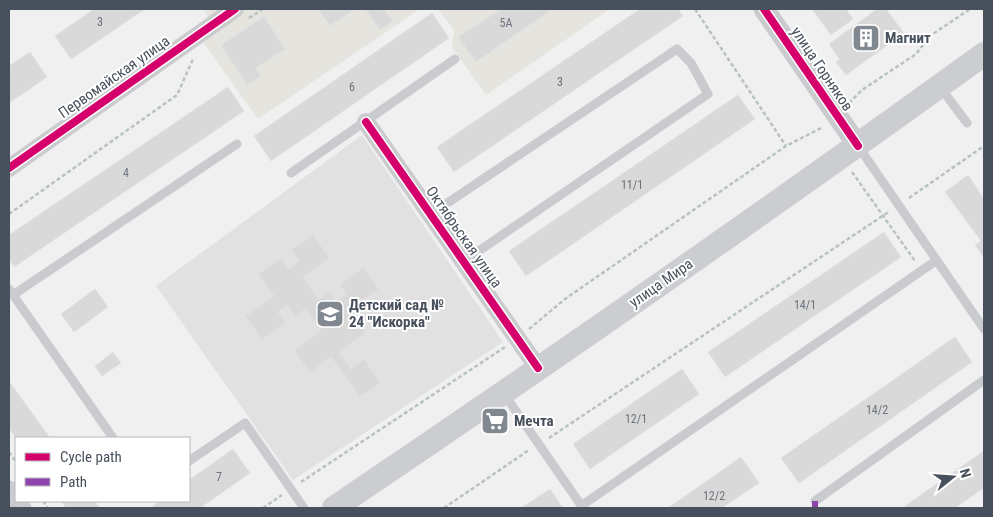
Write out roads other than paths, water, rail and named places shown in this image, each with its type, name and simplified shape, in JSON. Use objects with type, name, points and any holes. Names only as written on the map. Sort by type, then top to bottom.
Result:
[{"type":"main road","name":"улица Мира","points":[[334,508],[504,394],[538,368],[858,146],[984,54]]},
{"type":"street","name":"улица Горняков","points":[[764,9],[858,146]]},
{"type":"street","name":"Первомайская улица","points":[[9,168],[241,14]]},
{"type":"street","name":"Октябрьская улица","points":[[366,122],[538,368]]},
{"type":"lane","points":[[431,214],[677,49],[690,63],[708,94],[464,261]]},
{"type":"lane","points":[[291,174],[455,59]]},
{"type":"lane","points":[[940,86],[967,123]]},
{"type":"lane","points":[[112,437],[11,292],[237,144]]},
{"type":"lane","points":[[858,146],[984,329]]},
{"type":"lane","points":[[504,394],[582,507],[937,260]]},
{"type":"lane","points":[[815,501],[984,380]]},
{"type":"lane","points":[[190,460],[245,423],[304,508]]},
{"type":"place","name":"Магнит","points":[[866,38]]},
{"type":"place","name":"Детский сад № 24 \"Искорка\"","points":[[330,314]]},
{"type":"place","name":"Мечта","points":[[495,421]]}]
